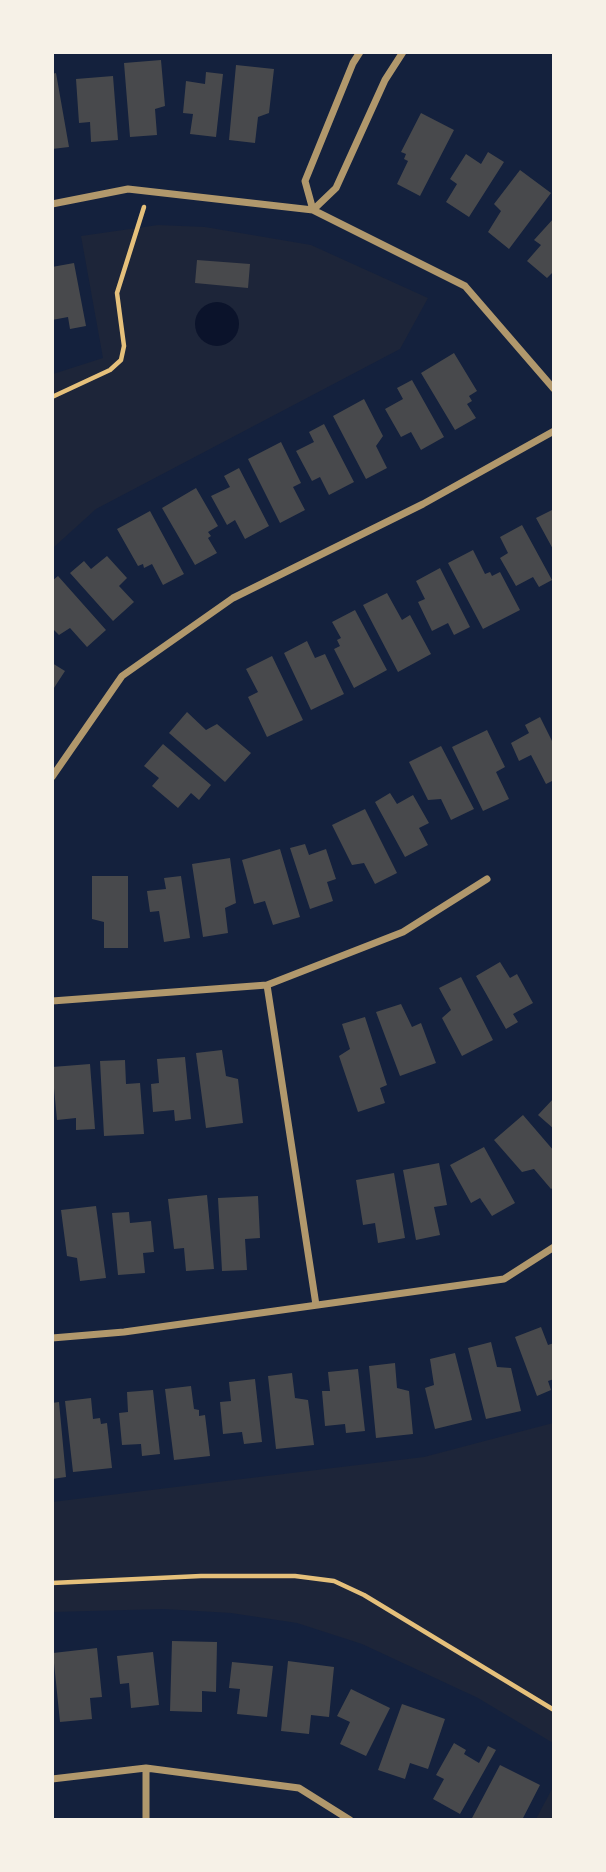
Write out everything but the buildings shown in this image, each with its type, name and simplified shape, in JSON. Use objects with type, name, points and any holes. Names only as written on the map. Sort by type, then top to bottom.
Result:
[{"type":"street","points":[[313,210],[305,181],[353,63],[360,52]]},
{"type":"street","points":[[313,210],[336,188],[385,80],[403,52]]},
{"type":"street","points":[[52,204],[128,189],[313,210],[465,286],[554,389]]},
{"type":"street","points":[[52,777],[122,676],[222,606],[423,504],[554,431]]},
{"type":"street","points":[[52,1001],[267,985],[403,932],[487,879]]},
{"type":"street","points":[[267,985],[316,1305]]},
{"type":"street","points":[[52,1338],[124,1332],[504,1279],[554,1247]]},
{"type":"street","points":[[146,1768],[146,1819]]},
{"type":"street","points":[[52,1779],[146,1768],[299,1788],[350,1819]]},
{"type":"path","points":[[52,397],[110,370],[121,360],[124,346],[117,293],[148,191]]},
{"type":"path","points":[[52,1583],[201,1576],[295,1576],[334,1581],[363,1595],[554,1710]]},
{"type":"shaded area","points":[[158,225],[205,227],[311,245],[428,298],[400,349],[96,509],[53,548],[53,374],[103,358],[81,236]]},
{"type":"shaded area","points":[[217,302],[232,309],[239,324],[232,339],[217,346],[202,339],[195,324],[202,309]]},
{"type":"shaded area","points":[[553,1423],[553,1743],[478,1698],[362,1644],[297,1623],[231,1613],[164,1609],[53,1612],[52,1502],[424,1457]]},
{"type":"shaded area","points":[[553,1787],[553,1819],[536,1819]]}]
